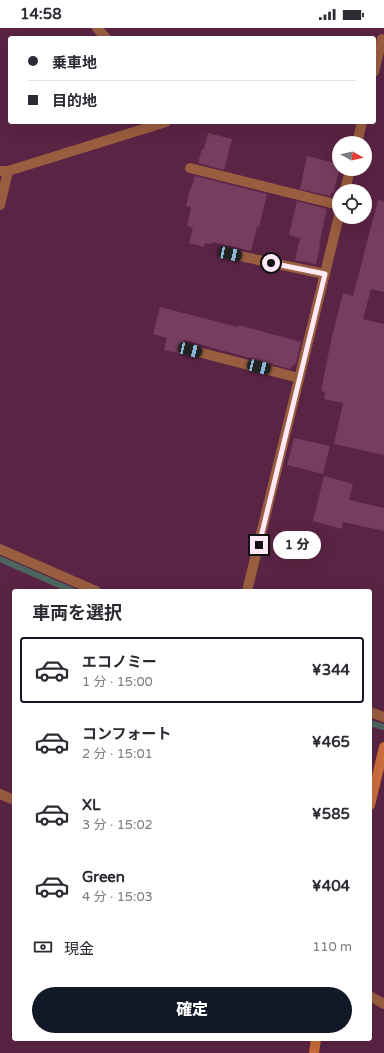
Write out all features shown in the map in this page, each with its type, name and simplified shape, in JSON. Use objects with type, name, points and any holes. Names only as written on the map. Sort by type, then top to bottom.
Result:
[{"type":"main road","points":[[372,797],[384,747]]},
{"type":"main road","points":[[314,1053],[316,1041]]},
{"type":"street","points":[[97,28],[104,36]]},
{"type":"street","points":[[376,61],[380,40]]},
{"type":"street","points":[[0,205],[4,171],[159,124]]},
{"type":"street","points":[[359,136],[362,124]]},
{"type":"street","points":[[190,168],[332,203]]},
{"type":"street","points":[[247,589],[337,224]]},
{"type":"street","points":[[230,254],[325,274]]},
{"type":"street","points":[[190,350],[299,378]]},
{"type":"street","points":[[0,549],[91,589]]},
{"type":"street","points":[[372,713],[384,717]]},
{"type":"street","points":[[0,794],[12,799]]},
{"type":"street","points":[[372,997],[384,1004]]},
{"type":"building","points":[[208,133],[232,139],[224,170],[198,163],[202,149],[204,149]]},
{"type":"building","points":[[307,156],[332,162],[332,176],[338,176],[336,184],[332,184],[332,193],[330,196],[300,189]]},
{"type":"building","points":[[195,176],[267,194],[259,227],[257,227],[251,251],[212,242],[212,244],[205,243],[204,247],[189,243],[193,228],[187,226],[191,207],[186,206]]},
{"type":"building","points":[[378,200],[384,201],[384,292],[371,289],[363,319],[384,324],[384,455],[334,444],[343,403],[324,399],[325,392],[321,391],[332,336],[343,293],[353,296]]},
{"type":"building","points":[[297,201],[327,209],[316,264],[295,260],[300,238],[289,235]]},
{"type":"building","points":[[160,307],[238,327],[238,325],[301,342],[296,363],[290,369],[184,340],[181,354],[164,350],[167,338],[153,334]]},
{"type":"building","points":[[294,438],[330,446],[323,474],[287,465]]},
{"type":"building","points":[[324,476],[353,484],[349,500],[384,508],[384,531],[343,522],[342,529],[313,521]]},
{"type":"waterway","points":[[0,559],[68,589]]},
{"type":"waterway","points":[[372,724],[384,727]]},
{"type":"route","points":[[259,545],[325,274],[271,263]]}]
